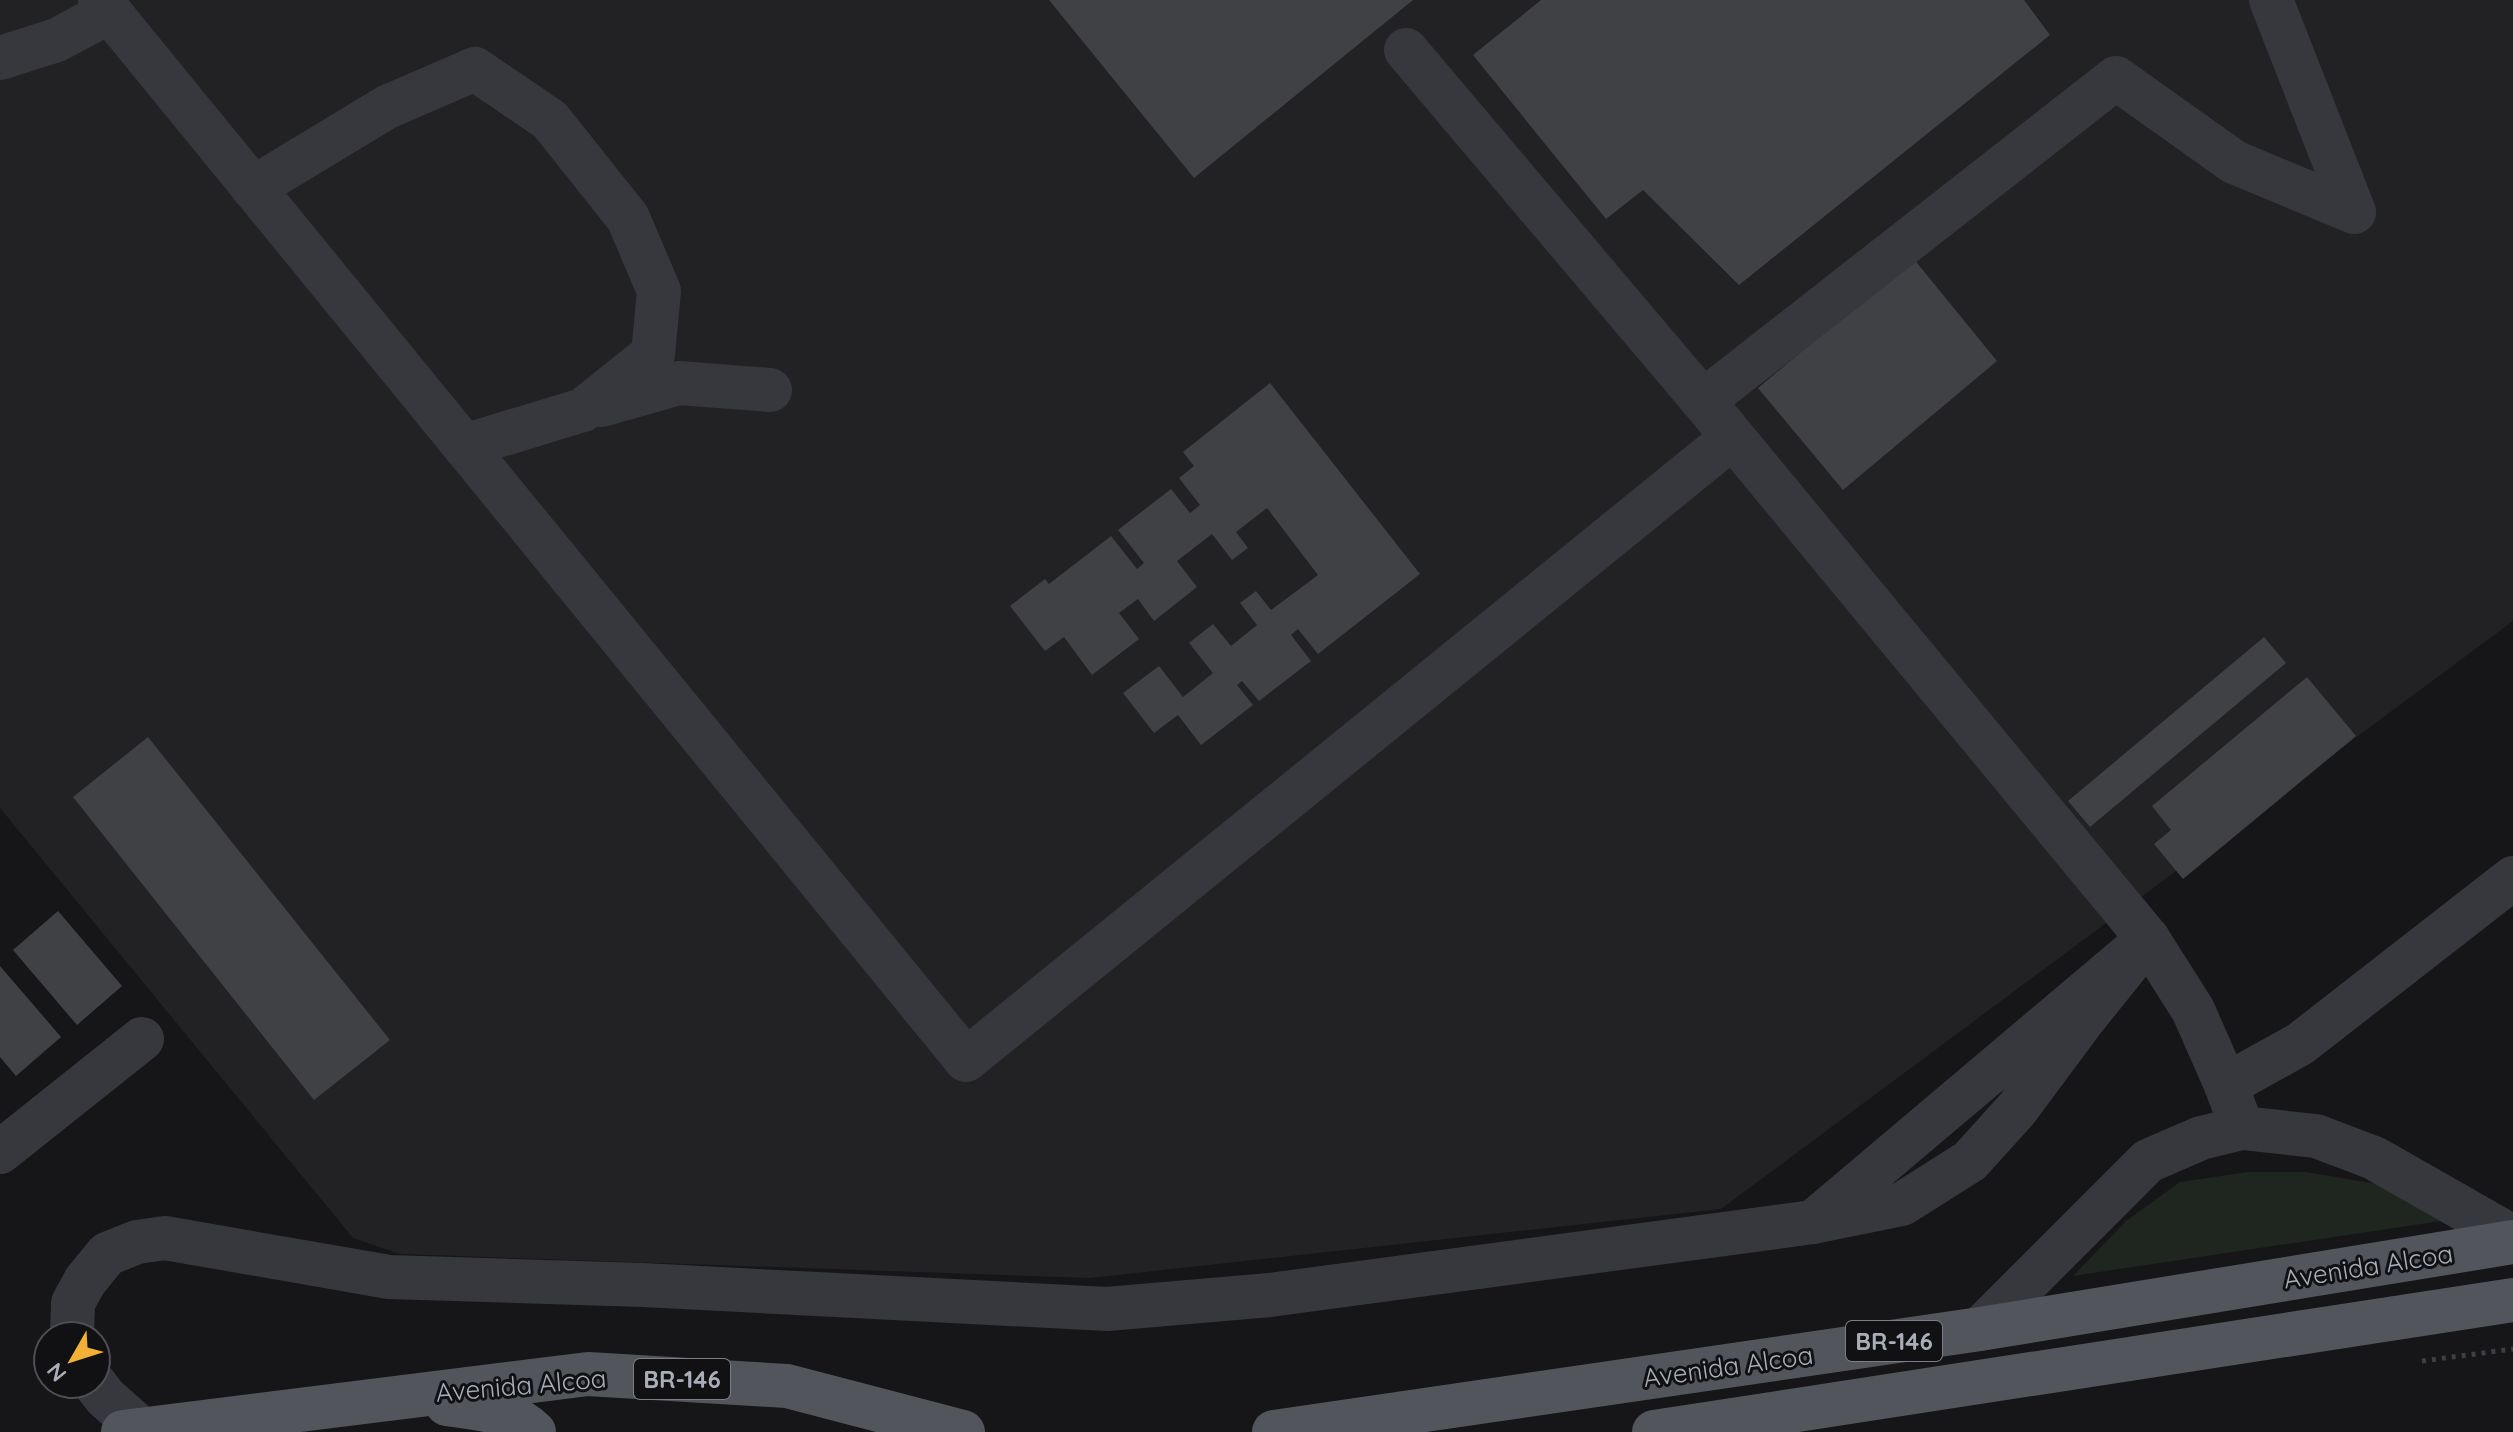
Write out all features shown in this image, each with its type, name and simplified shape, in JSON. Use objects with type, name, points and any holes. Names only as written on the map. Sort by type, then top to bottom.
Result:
[{"type":"main road","name":"Avenida Alcoa","points":[[1274,1432],[1980,1329],[2513,1240]]},
{"type":"main road","name":"Avenida Alcoa","points":[[1654,1432],[2513,1300]]},
{"type":"main road","name":"Avenida Alcoa","points":[[132,1431],[588,1374],[787,1386],[963,1432]]},
{"type":"main road","points":[[396,1397],[486,1410],[522,1420],[534,1432]]},
{"type":"street","points":[[1703,401],[2116,78],[2234,162],[2354,212],[2271,0]]},
{"type":"street","points":[[0,58],[57,40],[105,6],[966,1060],[1733,437]]},
{"type":"street","points":[[1406,50],[1703,401],[2148,939],[2193,1010],[2242,1128]]},
{"type":"street","points":[[253,188],[387,107],[475,69],[550,120],[628,218],[659,291],[653,354],[583,410]]},
{"type":"street","points":[[464,446],[679,383],[770,390]]},
{"type":"street","points":[[2226,1085],[2300,1044],[2513,878]]},
{"type":"street","points":[[72,1320],[73,1303],[85,1281],[107,1254],[137,1242],[165,1238],[389,1277],[643,1285],[1107,1309],[1270,1295],[1813,1222],[2148,939]]},
{"type":"street","points":[[0,1152],[142,1039]]},
{"type":"street","points":[[1980,1329],[2148,1161],[2201,1138],[2242,1128],[2316,1136],[2374,1158],[2513,1240]]},
{"type":"street","points":[[107,1400],[132,1431]]},
{"type":"shaded area","points":[[0,0],[2513,0],[2513,621],[1721,1209],[1090,1278],[400,1254],[353,1238],[0,808]]},
{"type":"shaded area","points":[[2248,1172],[2306,1172],[2383,1185],[2441,1221],[2073,1276],[2126,1221],[2180,1182]]},
{"type":"building","points":[[1049,0],[1413,0],[1194,178]]},
{"type":"building","points":[[1541,0],[2024,0],[2050,35],[1739,285],[1643,190],[1606,219],[1473,55]]},
{"type":"building","points":[[1913,258],[1997,361],[1843,490],[1758,388]]},
{"type":"building","points":[[1270,383],[1420,574],[1318,654],[1298,629],[1291,635],[1311,661],[1259,701],[1242,681],[1237,685],[1253,705],[1201,745],[1178,715],[1154,733],[1123,693],[1159,666],[1183,697],[1213,673],[1189,643],[1213,624],[1231,646],[1257,625],[1240,603],[1256,591],[1271,610],[1318,575],[1267,508],[1236,532],[1248,548],[1232,560],[1212,534],[1177,561],[1197,587],[1154,621],[1138,599],[1119,613],[1139,639],[1092,675],[1064,637],[1045,651],[1010,606],[1045,579],[1049,584],[1111,536],[1137,569],[1144,563],[1118,530],[1171,489],[1190,513],[1200,505],[1179,478],[1194,466],[1183,452]]},
{"type":"building","points":[[2264,637],[2286,663],[2090,827],[2068,801]]},
{"type":"building","points":[[2307,677],[2356,736],[2183,879],[2154,844],[2171,830],[2152,806]]},
{"type":"building","points":[[148,737],[390,1040],[314,1100],[73,797]]},
{"type":"building","points":[[58,911],[122,986],[77,1025],[13,950]]},
{"type":"building","points":[[0,966],[61,1037],[16,1076],[0,1057]]}]
